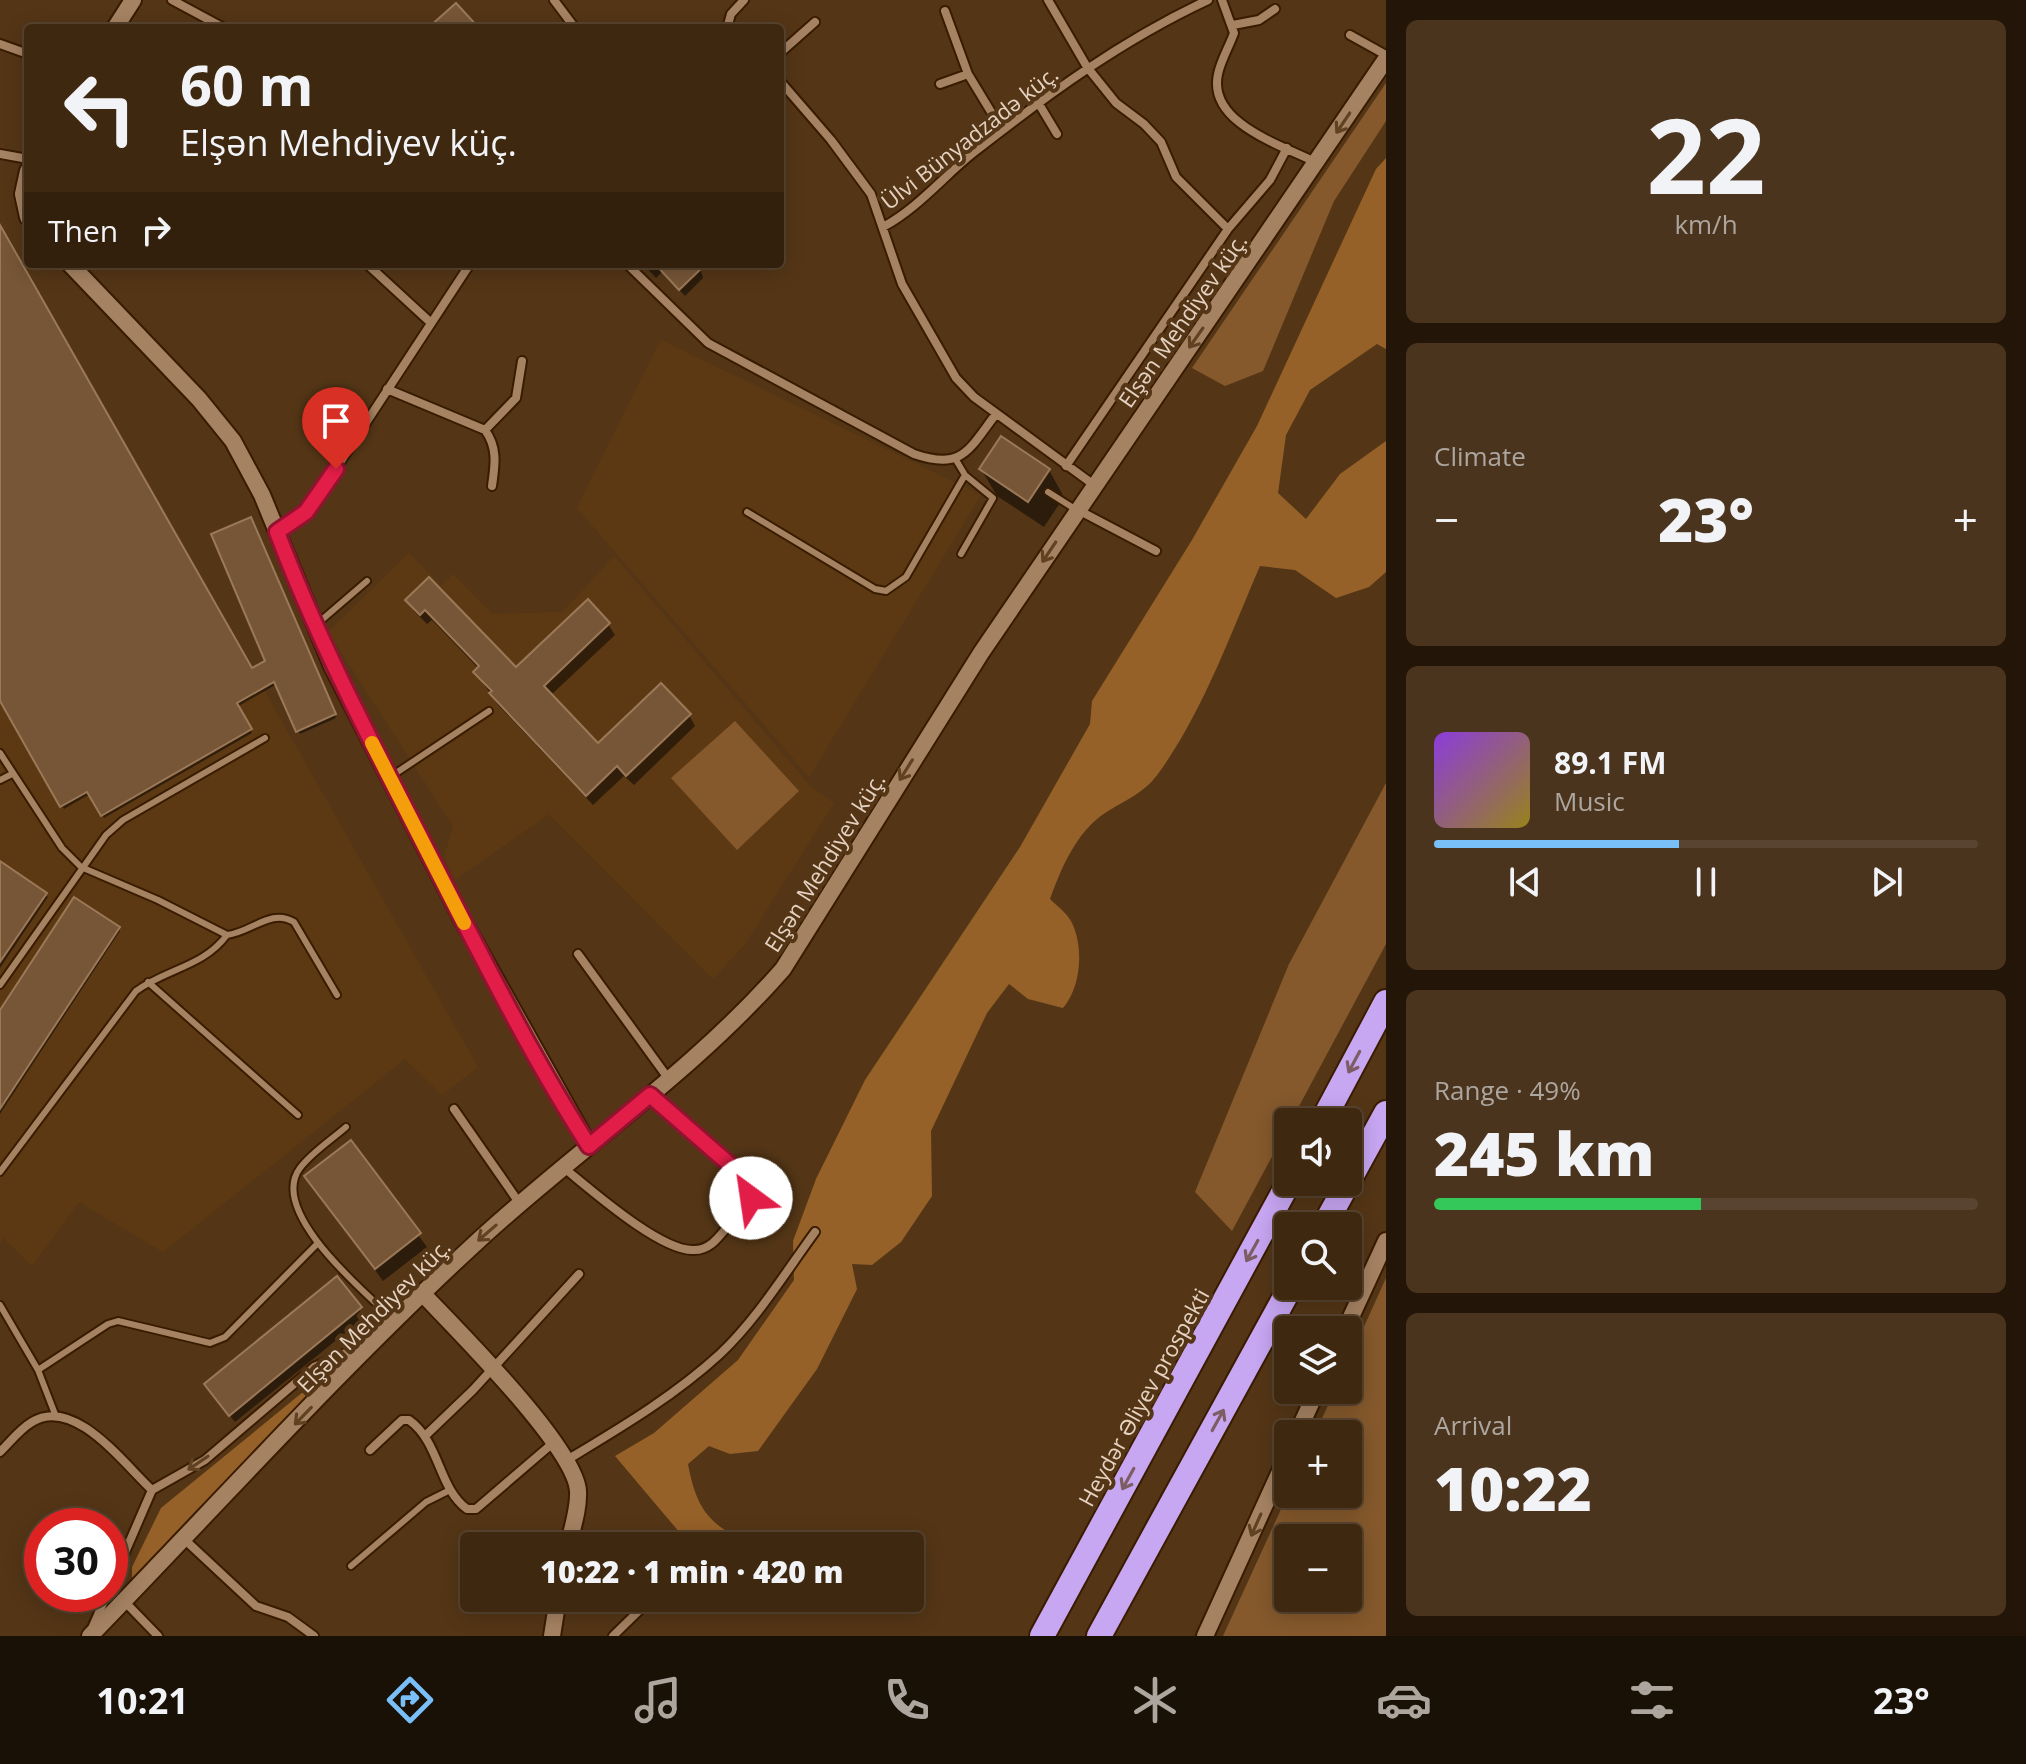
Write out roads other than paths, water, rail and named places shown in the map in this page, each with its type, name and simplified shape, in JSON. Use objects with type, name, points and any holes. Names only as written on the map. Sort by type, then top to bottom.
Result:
[{"type":"highway","points":[[1329,1108],[1386,1002]]},
{"type":"highway","points":[[1332,1212],[1386,1113]]},
{"type":"highway","name":"Heydər Əliyev prospekti","points":[[1042,1636],[1281,1196]]},
{"type":"highway","points":[[1099,1636],[1283,1300]]},
{"type":"main road","points":[[122,24],[133,0]]},
{"type":"main road","name":"Elşən Mehdiyev küç.","points":[[128,1597],[422,1293],[762,993],[798,948],[946,707],[1077,510],[1317,163],[1386,57]]},
{"type":"main road","points":[[74,268],[222,425],[248,467],[314,626],[463,921],[589,1146]]},
{"type":"main road","points":[[1351,1316],[1386,1241]]},
{"type":"main road","points":[[422,1293],[493,1368],[567,1460],[578,1491],[571,1532]]},
{"type":"main road","points":[[1205,1636],[1274,1485]]},
{"type":"main road","name":"Elşən Mehdiyev küç.","points":[[89,1636],[113,1612]]},
{"type":"main road","points":[[552,1636],[556,1612]]},
{"type":"street","points":[[172,0],[217,24]]},
{"type":"street","points":[[554,0],[572,24]]},
{"type":"street","points":[[728,24],[731,14],[744,0]]},
{"type":"street","points":[[1048,0],[1087,67],[1116,103],[1144,124],[1161,142],[1176,177],[1228,229]]},
{"type":"street","name":"Ülvi Bünyadzadə küç.","points":[[1094,485],[974,397],[944,360],[902,284],[883,227],[906,213],[1002,130],[1087,67],[1136,36],[1208,0]]},
{"type":"street","points":[[1222,0],[1234,33],[1218,74],[1220,96],[1227,109],[1252,132],[1317,163]]},
{"type":"street","points":[[1233,25],[1259,20],[1275,9]]},
{"type":"street","points":[[945,11],[968,74],[1002,130]]},
{"type":"street","points":[[784,49],[815,22]]},
{"type":"street","points":[[1350,35],[1386,57]]},
{"type":"street","points":[[0,44],[24,53]]},
{"type":"street","points":[[940,84],[968,74]]},
{"type":"street","points":[[784,86],[862,180],[883,227]]},
{"type":"street","points":[[1039,104],[1057,134]]},
{"type":"street","points":[[1066,466],[1228,229],[1270,180],[1287,148]]},
{"type":"street","points":[[0,154],[24,158]]},
{"type":"street","points":[[371,268],[430,322]]},
{"type":"street","points":[[277,532],[306,512],[467,268]]},
{"type":"street","points":[[631,268],[693,330],[725,355],[914,454],[947,462],[956,460],[966,453],[996,414]]},
{"type":"street","points":[[485,430],[516,398],[522,361]]},
{"type":"street","points":[[387,389],[485,430],[492,440],[495,454],[492,486]]},
{"type":"street","points":[[1077,510],[1156,551]]},
{"type":"street","points":[[578,954],[668,1078]]},
{"type":"street","points":[[564,1168],[610,1206],[676,1247],[694,1250],[710,1246],[746,1207],[752,1184],[650,1095]]},
{"type":"street","points":[[454,1109],[521,1204]]},
{"type":"street","points":[[567,1460],[653,1409],[719,1354],[747,1326],[815,1232]]},
{"type":"street","points":[[425,1436],[493,1368],[579,1274]]},
{"type":"street","points":[[128,1545],[152,1490],[205,1460],[314,1367],[376,1341]]},
{"type":"street","points":[[0,1452],[31,1422],[55,1414],[81,1424],[152,1490]]},
{"type":"street","points":[[370,1450],[402,1420],[409,1420],[425,1436],[441,1463],[450,1490],[467,1509],[476,1509],[553,1443]]},
{"type":"street","points":[[184,1539],[256,1606],[288,1617],[314,1636]]},
{"type":"street","points":[[128,1605],[158,1636]]},
{"type":"street","points":[[89,1636],[99,1612]]},
{"type":"street","points":[[613,1636],[638,1612]]},
{"type":"lane","points":[[956,460],[965,475],[993,498],[961,554]]},
{"type":"lane","points":[[747,512],[875,589],[886,591],[906,577],[965,475]]},
{"type":"lane","points":[[1048,492],[1077,510]]},
{"type":"lane","points":[[314,626],[367,581]]},
{"type":"lane","points":[[390,777],[489,711]]},
{"type":"lane","points":[[0,985],[106,835],[123,820],[265,738]]},
{"type":"lane","points":[[0,753],[62,848],[81,867],[158,900],[227,935],[245,933],[273,916],[284,916],[294,922],[337,995]]},
{"type":"lane","points":[[0,780],[12,774]]},
{"type":"lane","points":[[0,1172],[117,1012],[148,982],[196,964],[214,953],[227,935]]},
{"type":"lane","points":[[148,982],[298,1115]]},
{"type":"lane","points":[[346,1127],[298,1169],[293,1186],[297,1205],[317,1244],[395,1321]]},
{"type":"lane","points":[[38,1370],[108,1324],[118,1321],[210,1343],[225,1337],[317,1244]]},
{"type":"lane","points":[[0,1305],[38,1370],[55,1414]]},
{"type":"lane","points":[[351,1566],[426,1502],[450,1490]]}]
